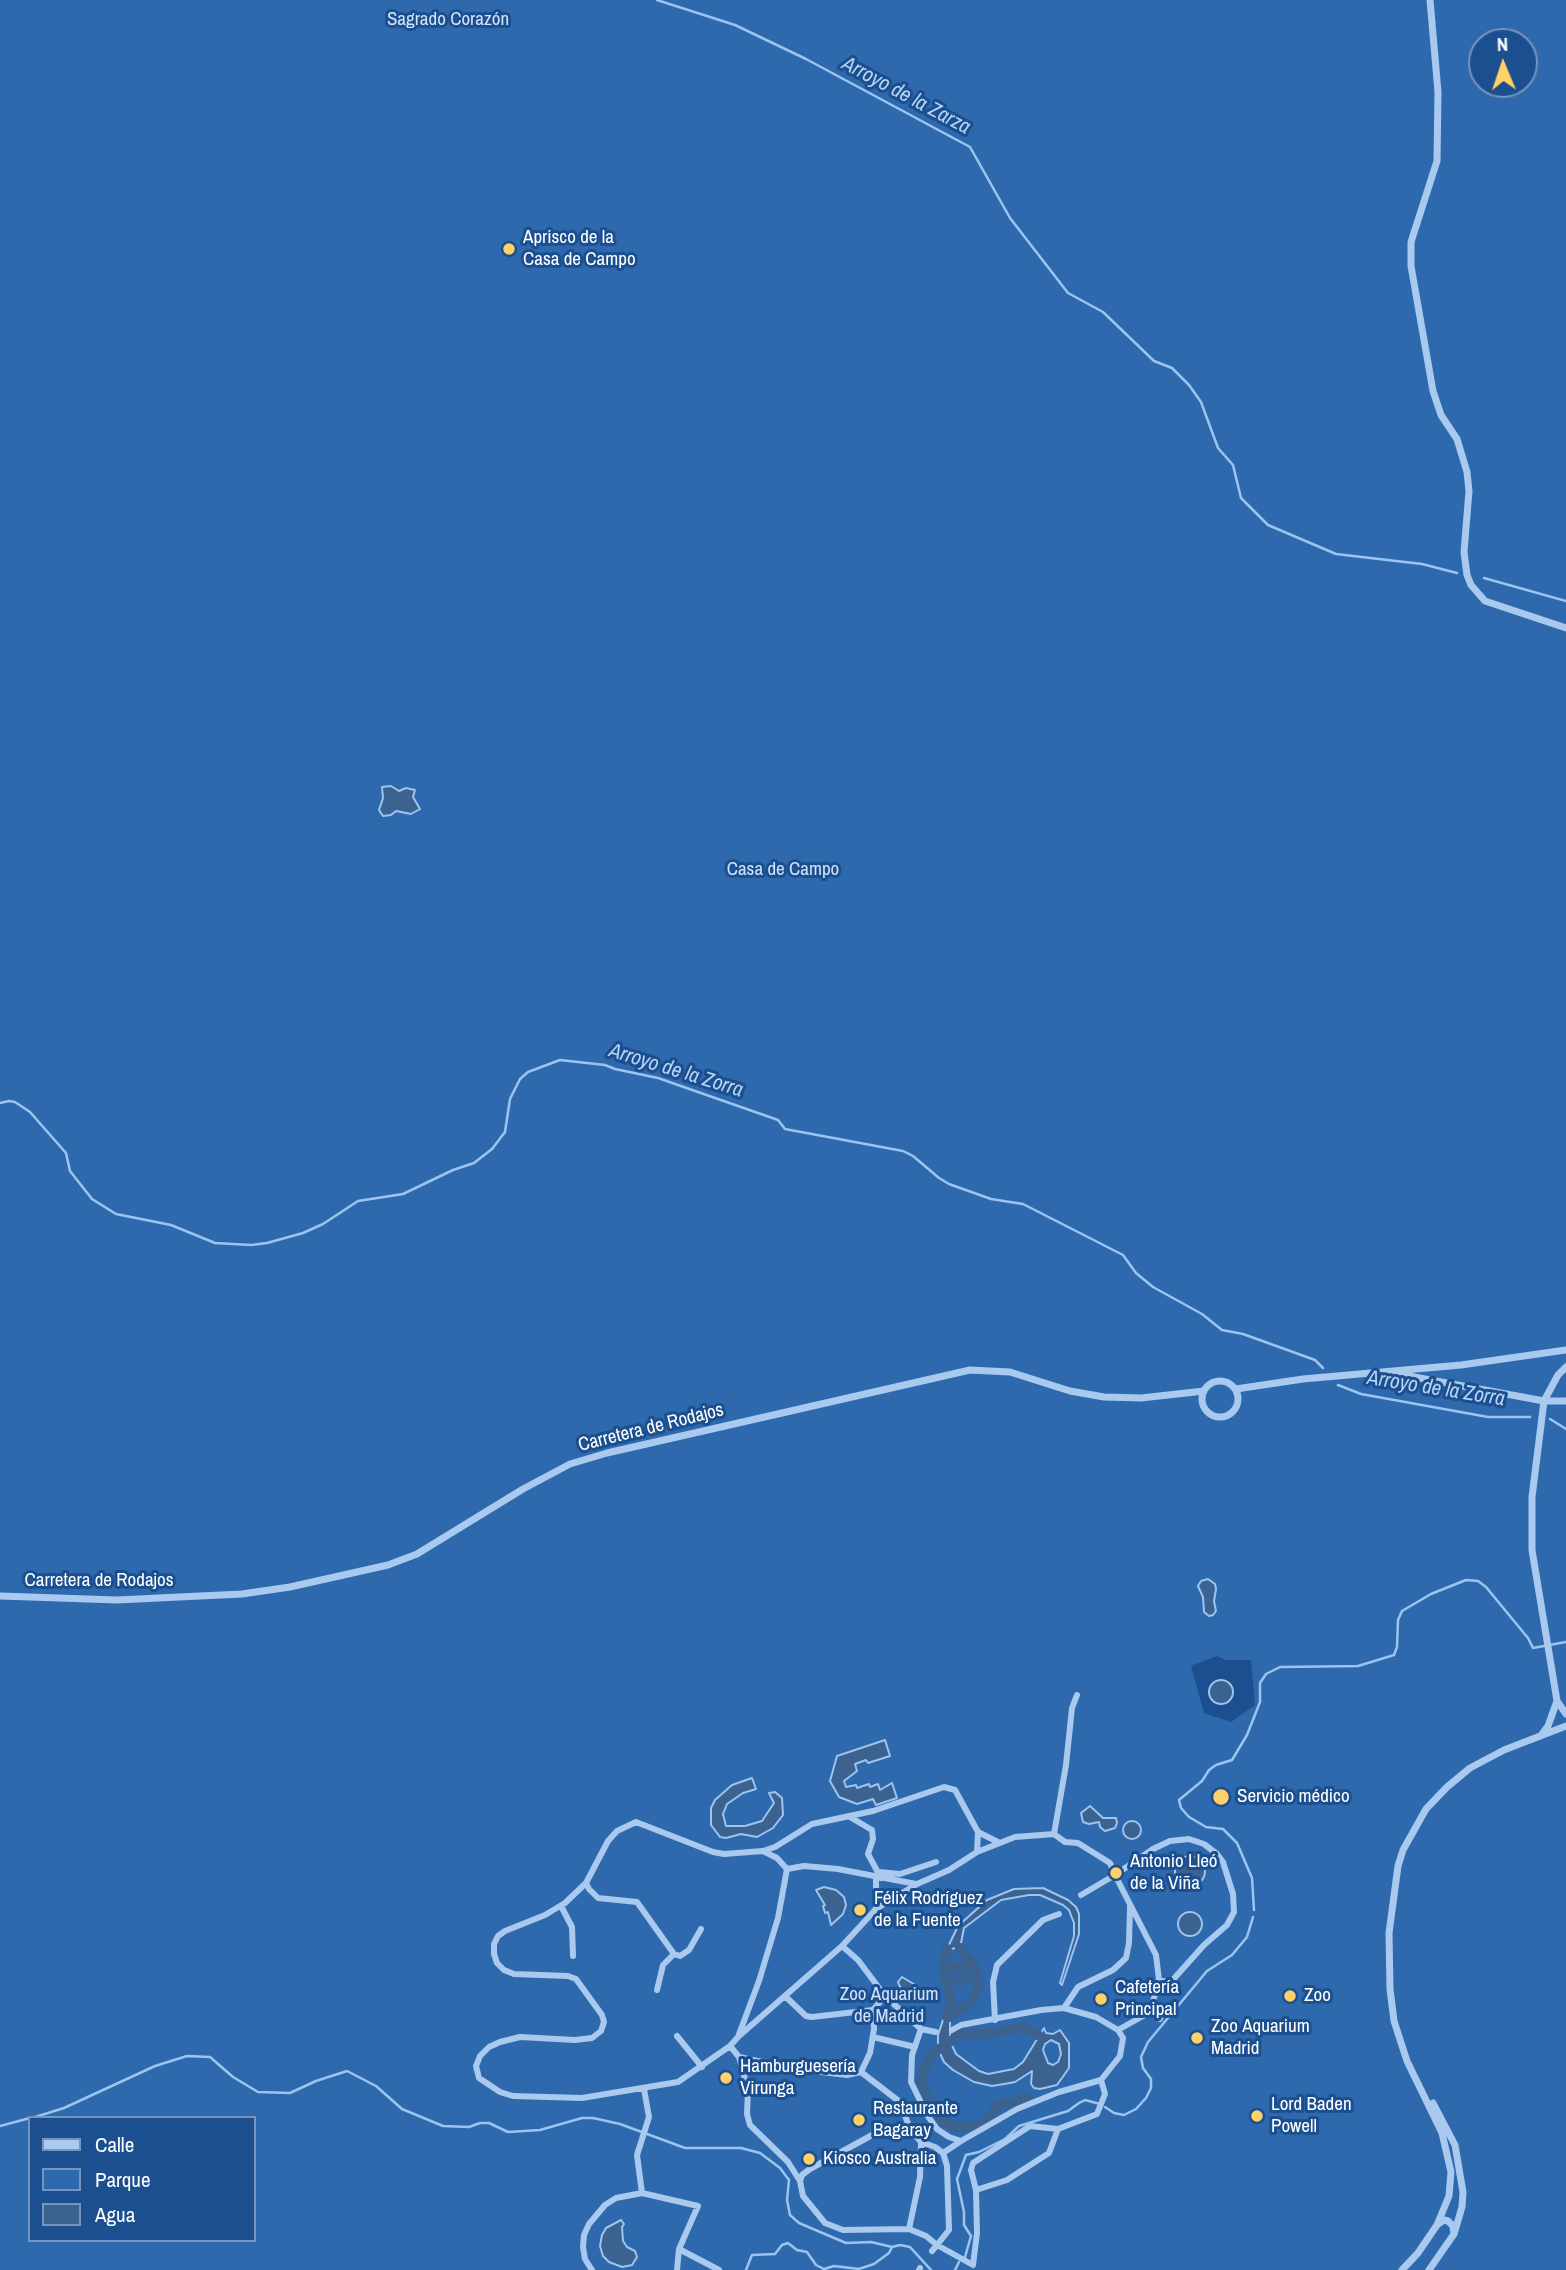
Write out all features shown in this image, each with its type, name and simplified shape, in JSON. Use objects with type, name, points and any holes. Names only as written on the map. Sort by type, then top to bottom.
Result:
[{"type":"street","points":[[1430,0],[1438,92],[1437,160],[1411,242],[1411,266],[1433,391],[1441,415],[1457,439],[1467,472],[1468,512],[1464,552],[1467,575],[1471,585],[1485,601],[1566,628]]},
{"type":"street","points":[[1236,1389],[1303,1379],[1461,1365],[1566,1350]]},
{"type":"street","points":[[1565,1726],[1559,1723],[1532,1549],[1531,1523],[1544,1401],[1558,1375],[1566,1367]]},
{"type":"street","name":"Carretera de Rodajos","points":[[0,1596],[117,1600],[242,1594],[290,1587],[388,1565],[417,1554],[523,1489],[570,1464],[632,1447],[970,1370],[1010,1372],[1070,1391],[1104,1398],[1141,1398],[1204,1391]]},
{"type":"street","points":[[1387,1372],[1544,1401],[1566,1401]]},
{"type":"street","points":[[1216,1381],[1228,1383],[1236,1389],[1238,1397],[1235,1408],[1222,1417],[1210,1414],[1203,1404],[1204,1391],[1216,1381]]},
{"type":"street","points":[[1054,1834],[1066,1765],[1072,1708],[1077,1695]]},
{"type":"street","points":[[1556,1704],[1566,1714]]},
{"type":"street","points":[[1539,1737],[1548,1726],[1556,1704]]},
{"type":"street","points":[[1402,2270],[1437,2225],[1449,2196],[1451,2172],[1442,2133],[1398,2040],[1390,1989],[1389,1933],[1398,1866],[1403,1850],[1426,1809],[1454,1780],[1470,1768],[1565,1726]]},
{"type":"street","points":[[576,1979],[568,1976],[514,1974],[503,1970],[497,1963],[494,1944],[498,1936],[505,1931],[561,1906],[586,1883],[617,1831],[636,1822],[713,1852],[724,1854],[763,1851],[775,1847],[812,1824],[873,1811],[944,1787],[955,1790],[978,1832],[977,1852]]},
{"type":"street","points":[[848,1816],[872,1830],[873,1839],[868,1854],[878,1876],[876,1909]]},
{"type":"street","points":[[978,1832],[999,1842]]},
{"type":"street","points":[[573,1968],[576,1979],[602,2015],[604,2022],[601,2031],[592,2038],[583,2039],[520,2037],[500,2042],[480,2056],[476,2066],[480,2078],[500,2092],[513,2096],[582,2098],[678,2082],[730,2046],[842,1946],[876,1909],[916,1884],[949,1870],[999,1842],[1015,1837],[1054,1834],[1065,1842],[1077,1843],[1110,1863],[1156,1955],[1159,1980],[1150,2012],[1118,2030]]},
{"type":"street","points":[[1081,1895],[1170,1841],[1189,1839],[1204,1844],[1217,1854],[1223,1862],[1233,1894],[1234,1912],[1227,1925],[1204,1945],[1170,1983],[1159,1980]]},
{"type":"street","points":[[763,1851],[777,1858],[787,1869]]},
{"type":"street","points":[[878,1876],[900,1874],[936,1862]]},
{"type":"street","points":[[787,1869],[804,1866],[838,1869],[916,1884]]},
{"type":"street","points":[[738,2037],[778,1918],[787,1869]]},
{"type":"street","points":[[586,1883],[598,1898],[637,1902],[674,1954],[680,1956],[690,1950],[701,1929]]},
{"type":"street","points":[[561,1906],[572,1927],[573,1956]]},
{"type":"street","points":[[1064,2008],[1078,1987],[1113,1970],[1126,1958],[1130,1906]]},
{"type":"street","points":[[995,2020],[993,1982],[997,1965],[1043,1920],[1059,1914]]},
{"type":"street","points":[[842,1946],[858,1960],[886,1996],[921,2029],[936,2032]]},
{"type":"street","points":[[657,1990],[663,1965],[674,1954]]},
{"type":"street","points":[[786,1997],[809,2017],[873,2010],[886,1996]]},
{"type":"street","points":[[943,2153],[1017,2109],[1059,2092],[1101,2080],[1121,2056],[1124,2038],[1118,2030],[1096,2017],[1064,2008],[961,2025],[952,2031]]},
{"type":"street","points":[[861,2072],[870,2053],[873,2010]]},
{"type":"street","points":[[1150,2012],[1160,2019]]},
{"type":"street","points":[[921,2029],[910,2068],[911,2082],[937,2129],[948,2137],[961,2141]]},
{"type":"street","points":[[677,2036],[702,2067]]},
{"type":"street","points":[[873,2037],[915,2047]]},
{"type":"street","points":[[730,2046],[739,2057],[748,2090],[747,2114],[750,2125],[788,2162],[800,2181],[803,2196],[825,2222],[844,2231],[909,2228],[926,2236],[934,2248],[973,2265],[977,2232],[976,2190],[971,2170],[973,2163],[1030,2126],[1058,2129],[1097,2114],[1105,2094],[1101,2080]]},
{"type":"street","points":[[739,2057],[830,2074],[861,2072],[900,2102],[910,2129],[920,2142],[943,2153],[947,2166],[949,2230],[934,2248]]},
{"type":"street","points":[[1419,2082],[1455,2146],[1463,2192],[1462,2207],[1454,2234],[1429,2270]]},
{"type":"street","points":[[642,2193],[637,2155],[649,2117],[644,2089]]},
{"type":"street","points":[[800,2181],[802,2175],[810,2169],[874,2134],[910,2129]]},
{"type":"street","points":[[976,2190],[1007,2180],[1049,2153],[1058,2129]]},
{"type":"street","points":[[909,2228],[920,2177],[920,2142]]},
{"type":"street","points":[[592,2270],[585,2259],[583,2247],[589,2224],[605,2205],[616,2198],[642,2193],[698,2206],[679,2249],[677,2270]]},
{"type":"street","points":[[1437,2225],[1444,2220],[1448,2221],[1453,2226],[1454,2234]]},
{"type":"street","points":[[679,2249],[719,2270]]},
{"type":"green space","name":"Casa de Campo","points":[[0,0],[1566,0],[1566,2270],[0,2270]],"holes":[[[1217,1656],[1225,1660],[1251,1660],[1255,1705],[1231,1722],[1204,1713],[1191,1666]]]},
{"type":"water","points":[[391,786],[399,791],[406,788],[415,790],[413,797],[420,809],[411,814],[396,811],[383,816],[379,810],[383,798],[382,787]]},
{"type":"water","points":[[1208,1579],[1215,1584],[1216,1589],[1216,1611],[1209,1616],[1204,1612],[1203,1597],[1198,1586],[1201,1581]]},
{"type":"water","points":[[1221,1680],[1229,1684],[1233,1692],[1229,1700],[1221,1704],[1213,1700],[1209,1692],[1213,1684]]},
{"type":"water","points":[[885,1740],[890,1756],[855,1764],[857,1771],[844,1781],[846,1787],[856,1785],[857,1788],[878,1784],[880,1790],[892,1783],[897,1798],[876,1805],[873,1799],[857,1804],[839,1797],[830,1781],[837,1756]]},
{"type":"water","points":[[752,1778],[756,1789],[743,1793],[727,1804],[723,1814],[726,1826],[745,1826],[762,1821],[774,1803],[769,1793],[775,1792],[782,1798],[783,1815],[773,1828],[757,1837],[741,1834],[720,1837],[711,1825],[711,1808],[715,1800],[732,1785]]},
{"type":"water","points":[[1090,1806],[1103,1818],[1116,1818],[1115,1828],[1105,1831],[1099,1822],[1083,1822],[1081,1813]]},
{"type":"water","points":[[1132,1821],[1138,1824],[1141,1830],[1138,1836],[1132,1839],[1126,1836],[1123,1830],[1126,1824]]},
{"type":"water","points":[[1190,1856],[1201,1860],[1205,1871],[1201,1882],[1190,1886],[1179,1882],[1175,1871],[1179,1860]]},
{"type":"water","points":[[824,1887],[836,1890],[844,1897],[846,1905],[843,1914],[831,1925],[828,1912],[825,1913],[825,1905],[816,1890]]},
{"type":"water","points":[[1043,1888],[1068,1900],[1079,1914],[1079,1934],[1062,1985],[1060,1983],[1074,1936],[1074,1923],[1069,1910],[1063,1905],[1040,1895],[1001,1900],[964,1928],[960,1948],[947,1949],[958,1926],[987,1900],[1014,1889]]},
{"type":"water","points":[[1190,1912],[1198,1916],[1202,1924],[1198,1932],[1190,1936],[1182,1932],[1178,1924],[1182,1916]]},
{"type":"water","points":[[902,1977],[917,1986],[919,1994],[916,1998],[908,1997],[901,1989],[898,1982]]},
{"type":"water","points":[[950,2017],[950,2041],[956,2054],[979,2071],[988,2074],[1014,2069],[1023,2062],[1044,2028],[1046,2033],[1053,2034],[1060,2030],[1069,2043],[1069,2068],[1057,2085],[1040,2089],[1031,2084],[1032,2071],[1015,2082],[992,2086],[974,2082],[944,2062],[938,2049],[938,2035],[943,2020]],"holes":[[[1051,2040],[1059,2044],[1061,2054],[1058,2062],[1053,2065],[1048,2063],[1043,2050],[1045,2044]]]},
{"type":"water","points":[[621,2220],[624,2224],[623,2241],[635,2251],[637,2257],[632,2265],[622,2267],[609,2262],[603,2256],[600,2246],[606,2228]]},
{"type":"waterway","name":"Arroyo de la Zarza","points":[[657,0],[735,25],[806,59],[970,147],[1010,218],[1068,293],[1103,312],[1154,361],[1172,368],[1189,385],[1201,402],[1218,448],[1233,465],[1241,498],[1268,525],[1336,554],[1422,564],[1457,573]]},
{"type":"waterway","name":"Arroyo de la Zarza","points":[[1484,578],[1566,601]]},
{"type":"waterway","name":"Arroyo de la Zorra","points":[[0,1103],[15,1102],[30,1112],[66,1153],[70,1171],[92,1199],[116,1214],[171,1225],[215,1243],[251,1245],[303,1233],[323,1224],[358,1201],[403,1194],[474,1163],[492,1149],[505,1132],[510,1099],[520,1079],[528,1072],[560,1060],[605,1065],[658,1078],[778,1120],[785,1129],[903,1151],[949,1184],[991,1199],[1023,1204],[1123,1255],[1136,1273],[1153,1287],[1202,1314],[1222,1330],[1243,1334],[1315,1360],[1323,1368]]},
{"type":"waterway","name":"Arroyo de la Zorra","points":[[1338,1385],[1361,1394],[1488,1417],[1530,1417]]},
{"type":"waterway","name":"Arroyo de la Zorra","points":[[1550,1419],[1566,1429]]},
{"type":"waterway","points":[[1254,1910],[1252,1878],[1237,1843],[1223,1829],[1206,1827],[1189,1817],[1181,1808],[1179,1800],[1202,1781],[1209,1770],[1232,1760],[1247,1735],[1260,1702],[1260,1683],[1266,1674],[1280,1667],[1358,1666],[1394,1655],[1398,1620],[1402,1611],[1431,1594],[1466,1580],[1478,1581],[1486,1587],[1528,1638],[1533,1648],[1566,1642]]},
{"type":"waterway","points":[[1105,2107],[1124,2115],[1136,2109],[1146,2098],[1151,2088],[1151,2079],[1143,2068],[1141,2057],[1148,2042],[1207,1971],[1232,1955],[1247,1937],[1253,1917]]},
{"type":"waterway","points":[[950,2017],[971,2002],[978,1989],[977,1971],[960,1948]]},
{"type":"waterway","points":[[947,1949],[943,1969],[951,1999],[947,2017]]},
{"type":"waterway","points":[[943,1969],[963,1966],[971,1961]]},
{"type":"waterway","points":[[946,1980],[965,1980],[977,1971]]},
{"type":"waterway","points":[[1029,2097],[998,2105],[984,2124],[956,2127],[943,2121],[923,2090],[921,2080],[932,2054],[961,2034],[997,2033],[1023,2027],[1038,2035]]},
{"type":"waterway","points":[[38,2116],[64,2108],[155,2066],[187,2056],[210,2057],[233,2077],[258,2092],[290,2093],[347,2071],[376,2086],[402,2109],[443,2126],[469,2127],[489,2123],[508,2132],[540,2130],[582,2118],[593,2118],[620,2124],[685,2148],[741,2148],[760,2153],[780,2168],[789,2180],[787,2200],[790,2215],[799,2223],[846,2243],[871,2242],[892,2247]]},
{"type":"waterway","points":[[965,2257],[971,2236],[964,2225],[957,2179],[966,2155],[979,2152],[1005,2139],[1019,2126],[1068,2111],[1085,2100],[1100,2104]]},
{"type":"waterway","points":[[0,2126],[28,2119]]},
{"type":"waterway","points":[[746,2270],[752,2255],[775,2254],[782,2245],[788,2243],[797,2250],[807,2252],[816,2265],[824,2269],[834,2266],[859,2269],[874,2264],[889,2253],[892,2247],[900,2245],[910,2247],[931,2270]]},
{"type":"waterway","points":[[955,2270],[959,2262]]},
{"type":"place","name":"Aprisco de la Casa de Campo","points":[[509,249]]},
{"type":"place","name":"Servicio médico","points":[[1221,1797]]},
{"type":"place","name":"Antonio Lleó de la Viña","points":[[1116,1873]]},
{"type":"place","name":"Félix Rodríguez de la Fuente","points":[[860,1910]]},
{"type":"place","name":"Zoo","points":[[1290,1996]]},
{"type":"place","name":"Cafetería Principal","points":[[1101,1999]]},
{"type":"place","name":"Zoo Aquarium Madrid","points":[[1197,2038]]},
{"type":"place","name":"Hamburguesería Virunga","points":[[726,2078]]},
{"type":"place","name":"Lord Baden Powell","points":[[1257,2116]]},
{"type":"place","name":"Restaurante Bagaray","points":[[859,2120]]},
{"type":"place","name":"Kiosco Australia","points":[[809,2159]]},
{"type":"park label","name":"Sagrado Corazón","points":[[448,20]]},
{"type":"park label","name":"Zoo Aquarium de Madrid","points":[[889,2006]]}]
